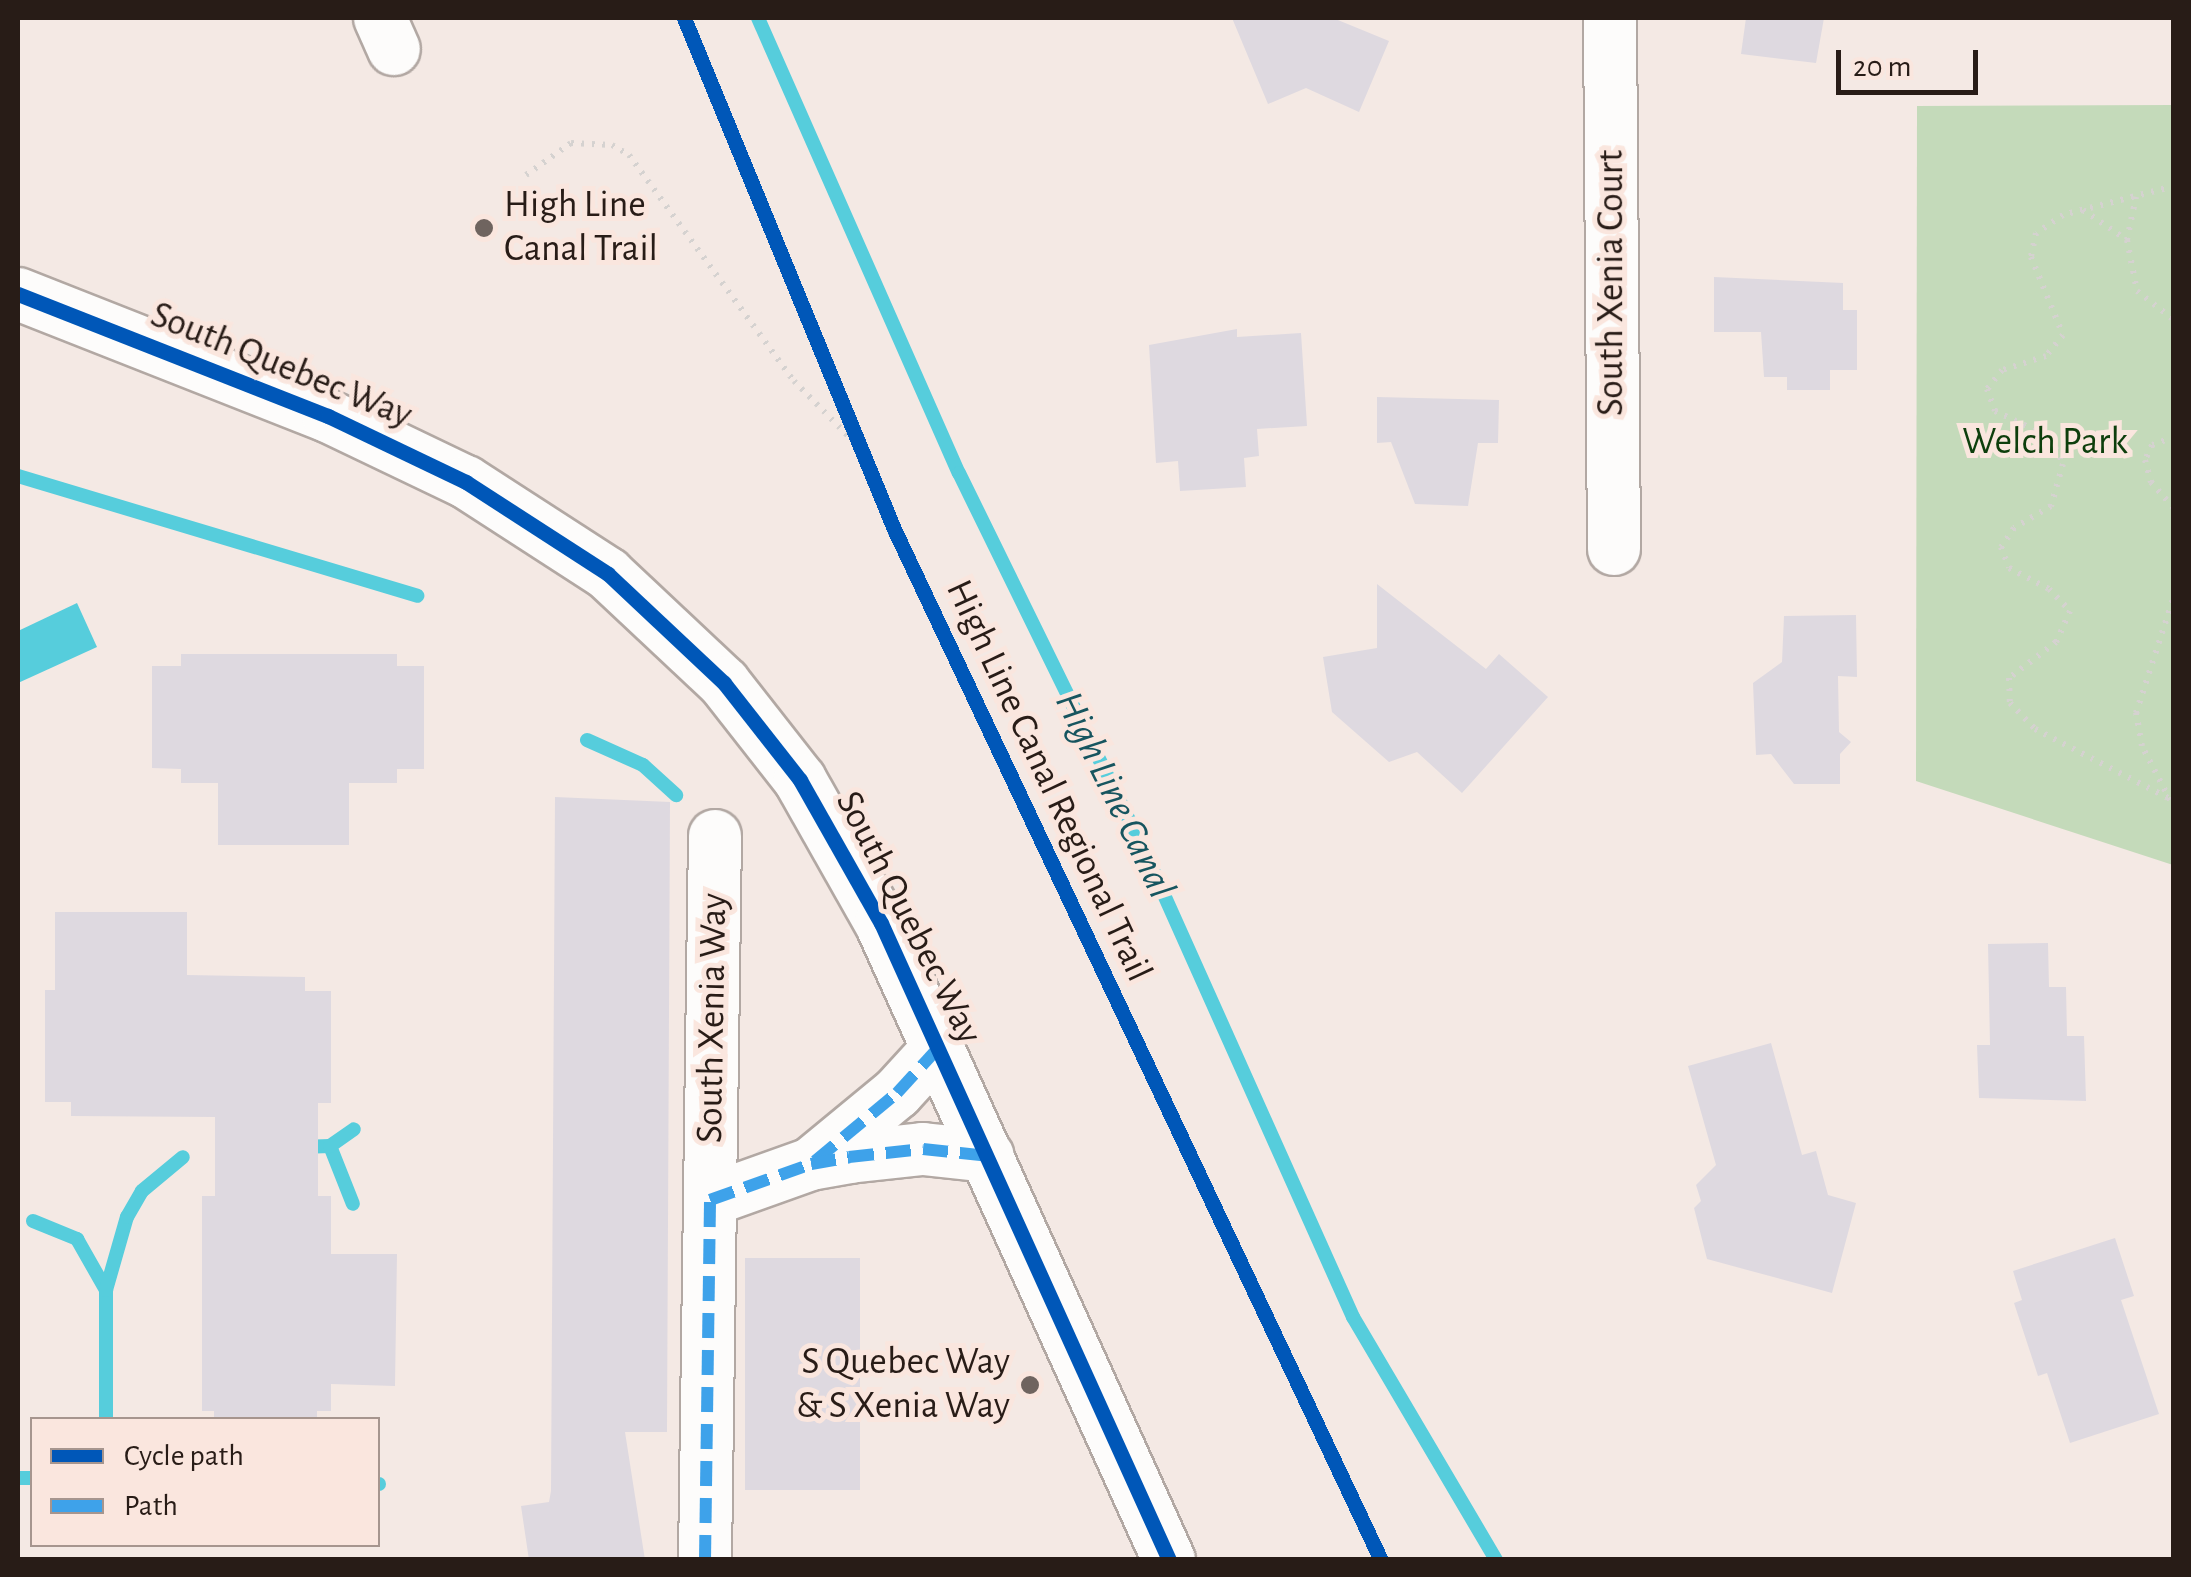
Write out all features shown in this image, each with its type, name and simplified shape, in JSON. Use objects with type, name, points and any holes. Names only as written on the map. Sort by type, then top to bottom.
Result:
[{"type":"street","name":"South Xenia Court","points":[[1610,18],[1614,549]]},
{"type":"street","name":"South Quebec Way","points":[[18,294],[423,459],[539,524],[633,594],[734,693],[800,780],[881,922],[1169,1560]]},
{"type":"street","name":"South Xenia Way","points":[[706,1560],[715,836]]},
{"type":"street","name":"South Xenia Way","points":[[810,1164],[897,1093],[939,1047]]},
{"type":"street","name":"South Xenia Way","points":[[710,1200],[810,1164],[923,1150],[988,1156]]},
{"type":"path","points":[[526,175],[571,143],[612,145],[629,155],[801,390],[866,459]]},
{"type":"path","points":[[2172,800],[2034,729],[2006,690],[2017,670],[2056,642],[2070,622],[2064,600],[2009,568],[2001,547],[2014,528],[2050,506],[2063,464],[2051,438],[1994,411],[1987,389],[2002,370],[2057,348],[2063,322],[2036,272],[2032,245],[2046,224],[2082,210],[2174,186]]},
{"type":"path","points":[[2137,196],[2127,240],[2137,290],[2174,320]]},
{"type":"path","points":[[2082,210],[2127,240]]},
{"type":"path","points":[[842,397],[866,459]]},
{"type":"path","points":[[2174,498],[2174,439],[2152,445],[2144,460],[2152,482],[2174,508]]},
{"type":"path","points":[[2172,800],[2142,746],[2136,713],[2174,596]]},
{"type":"green space","name":"Welch Park","points":[[2174,105],[2173,865],[1916,781],[1917,106]]},
{"type":"water","points":[[77,603],[97,647],[18,683],[18,631]]},
{"type":"building","points":[[1232,18],[1333,18],[1389,41],[1359,112],[1306,88],[1268,104]]},
{"type":"building","points":[[1746,18],[1824,18],[1816,63],[1741,54]]},
{"type":"building","points":[[1714,277],[1843,283],[1843,310],[1857,310],[1857,370],[1830,370],[1830,390],[1787,390],[1787,377],[1764,377],[1761,332],[1714,332]]},
{"type":"building","points":[[1237,329],[1237,337],[1301,333],[1307,426],[1257,429],[1259,456],[1244,458],[1246,487],[1180,491],[1178,461],[1156,463],[1149,345]]},
{"type":"building","points":[[1377,397],[1499,400],[1498,443],[1478,443],[1468,506],[1415,504],[1391,442],[1377,443]]},
{"type":"building","points":[[1377,584],[1486,669],[1499,654],[1548,697],[1462,793],[1417,752],[1389,762],[1332,712],[1323,657],[1377,648]]},
{"type":"building","points":[[1856,615],[1857,677],[1838,676],[1839,732],[1851,742],[1840,754],[1840,784],[1794,784],[1771,754],[1756,755],[1753,683],[1782,662],[1784,616]]},
{"type":"building","points":[[181,654],[397,654],[397,666],[424,666],[424,769],[397,769],[397,783],[349,783],[349,845],[218,845],[218,783],[181,783],[181,769],[152,768],[152,666],[181,666]]},
{"type":"building","points":[[555,797],[670,802],[667,1432],[625,1432],[645,1560],[529,1560],[521,1506],[549,1502],[551,1491]]},
{"type":"building","points":[[55,912],[187,912],[187,975],[305,977],[305,991],[331,991],[331,1103],[318,1103],[318,1196],[331,1196],[331,1254],[397,1254],[395,1386],[331,1384],[331,1411],[317,1411],[317,1417],[214,1417],[214,1411],[202,1411],[202,1196],[215,1196],[215,1117],[71,1116],[71,1102],[45,1102],[45,990],[55,990]]},
{"type":"building","points":[[2048,943],[2049,987],[2066,987],[2067,1036],[2084,1036],[2086,1101],[1979,1098],[1977,1045],[1990,1045],[1988,944]]},
{"type":"building","points":[[1771,1043],[1802,1155],[1816,1151],[1828,1195],[1856,1203],[1832,1293],[1707,1259],[1694,1208],[1701,1201],[1696,1185],[1716,1165],[1688,1066]]},
{"type":"building","points":[[2115,1238],[2134,1296],[2121,1300],[2159,1414],[2070,1443],[2047,1373],[2038,1376],[2014,1303],[2022,1300],[2013,1271]]},
{"type":"building","points":[[745,1258],[860,1258],[860,1490],[745,1490]]},
{"type":"waterway","name":"High Line Canal","points":[[758,18],[959,473],[1148,859],[1353,1317],[1496,1560]]},
{"type":"waterway","points":[[18,476],[417,596]]},
{"type":"waterway","points":[[587,740],[643,765],[676,795]]},
{"type":"waterway","points":[[301,1147],[330,1146],[354,1129]]},
{"type":"waterway","points":[[330,1146],[353,1204]]},
{"type":"waterway","points":[[106,1417],[106,1290],[127,1217],[142,1191],[183,1157]]},
{"type":"waterway","points":[[33,1221],[77,1239],[106,1290]]},
{"type":"waterway","points":[[18,1478],[30,1478]]},
{"type":"marked path","points":[[815,1161],[897,1093],[939,1047]]},
{"type":"marked path","points":[[705,1560],[710,1200],[811,1164],[849,1157],[923,1149],[988,1156]]},
{"type":"cycle path","name":"High Line Canal Regional Trail","points":[[684,18],[894,529],[1381,1560]]},
{"type":"cycle path","points":[[18,294],[328,416],[466,482],[608,574],[724,683],[800,780],[881,923],[1169,1560]]},
{"type":"place","name":"High Line Canal Trail","points":[[484,228]]},
{"type":"place","name":"S Quebec Way & S Xenia Way","points":[[1030,1385]]}]
